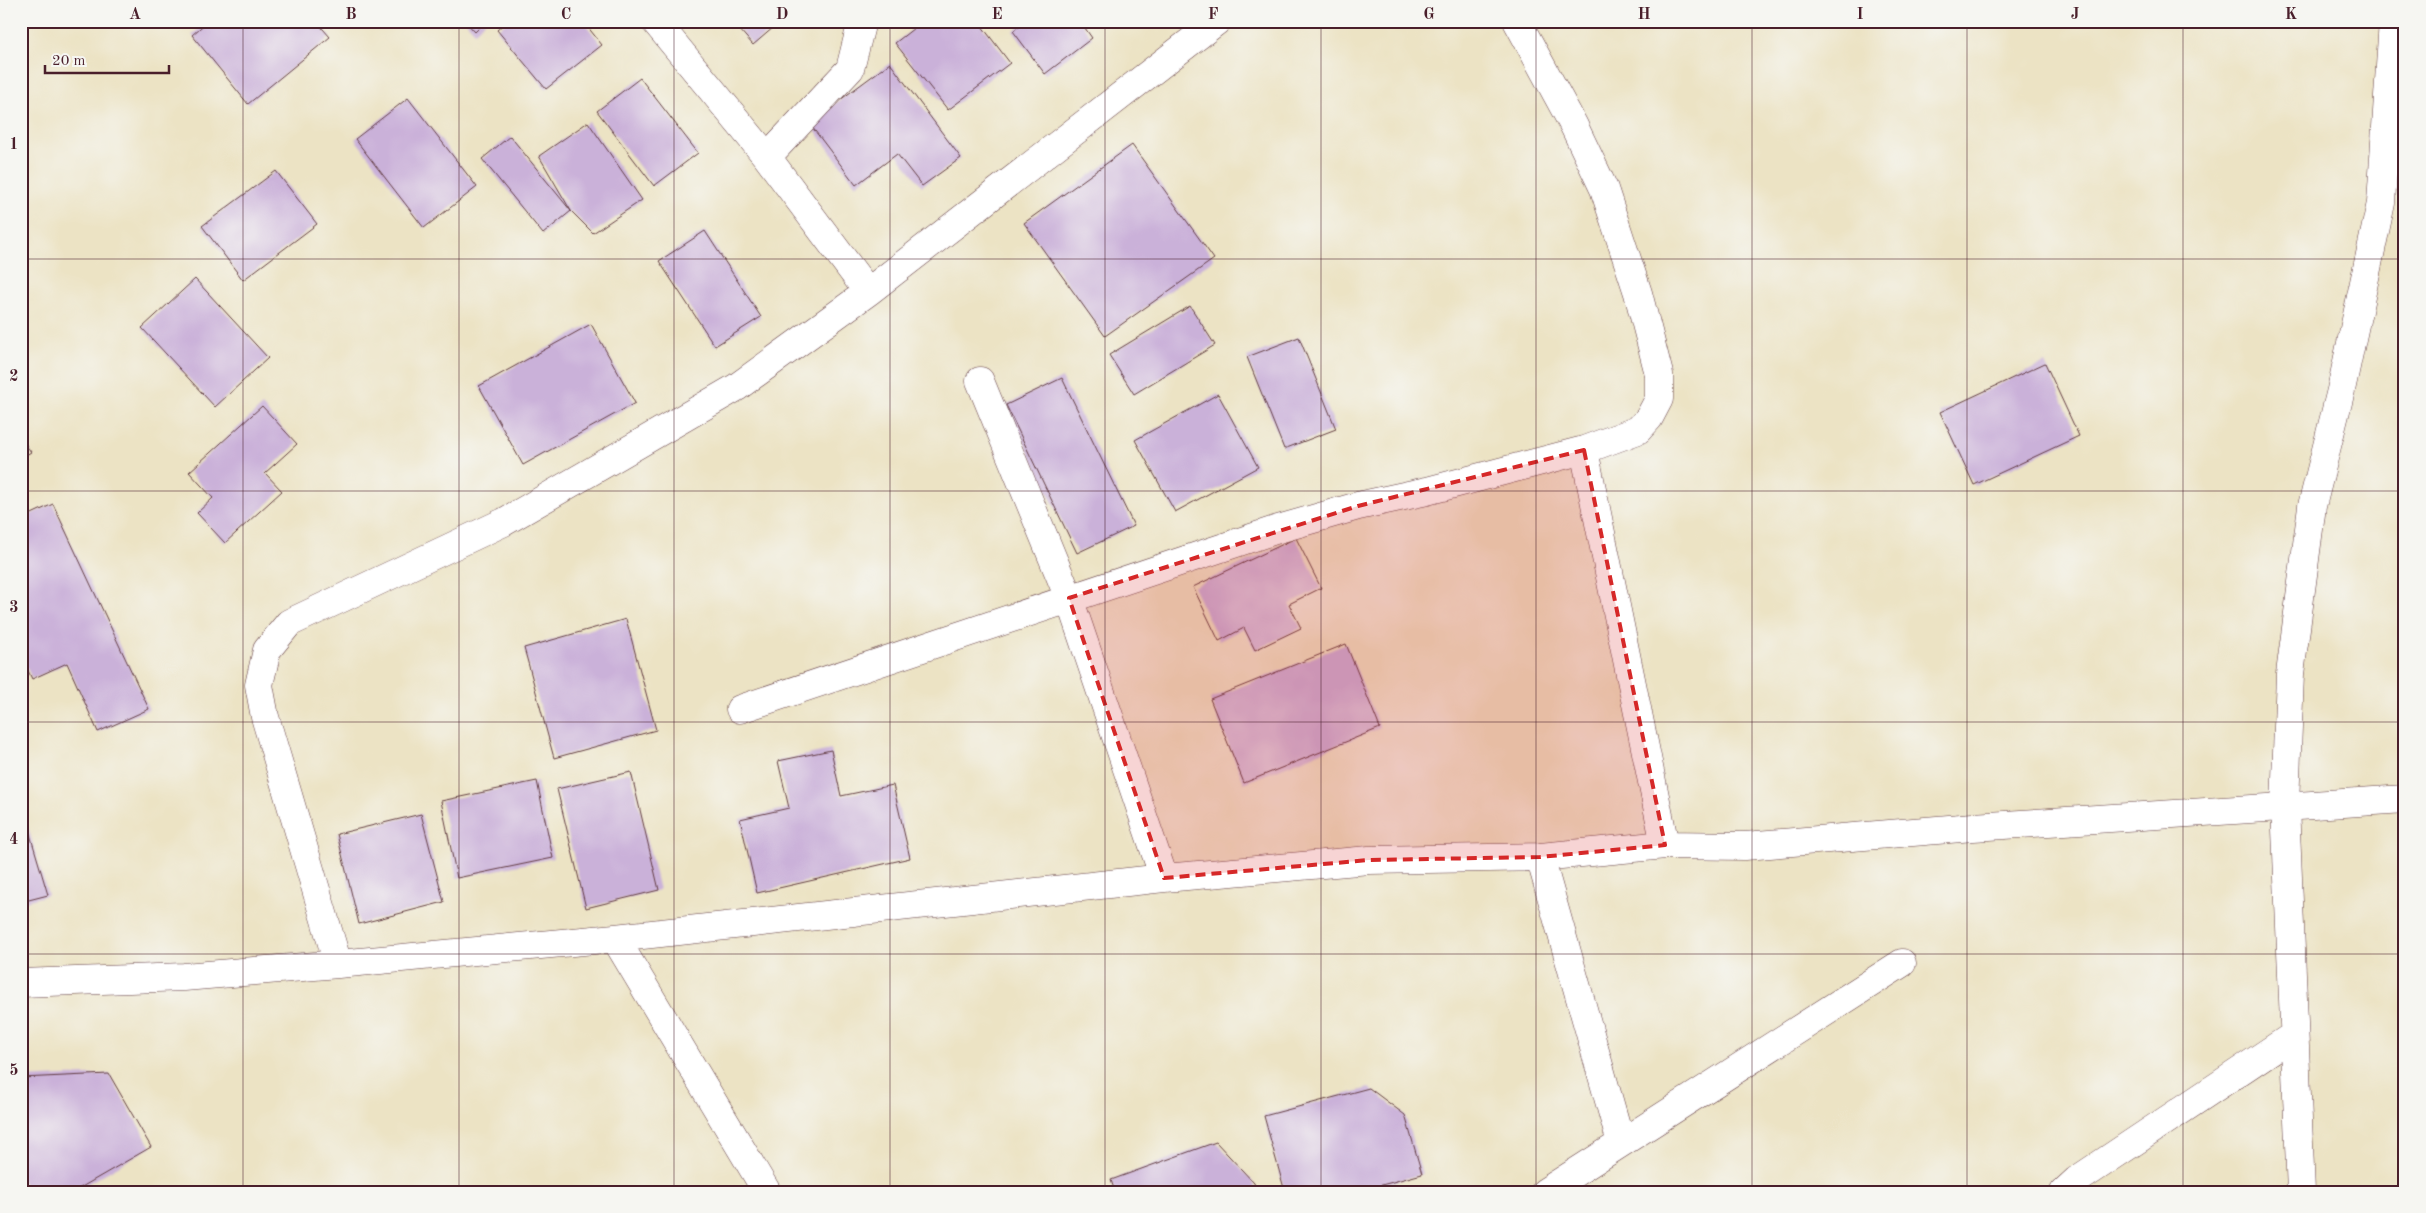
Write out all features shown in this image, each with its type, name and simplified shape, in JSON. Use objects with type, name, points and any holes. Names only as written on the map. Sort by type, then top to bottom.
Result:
[{"type":"street","points":[[655,21],[767,157],[868,292]]},
{"type":"street","points":[[767,157],[850,69],[862,21]]},
{"type":"street","points":[[338,964],[265,717],[259,685],[266,650],[289,623],[504,522],[737,387],[868,292],[1217,21]]},
{"type":"street","points":[[740,709],[1266,533],[1349,508],[1427,491],[1584,450],[1638,430],[1649,418],[1659,399],[1659,374],[1638,293],[1604,188],[1574,126],[1517,21]]},
{"type":"street","points":[[2301,1192],[2285,805],[2290,674],[2312,506],[2341,390],[2381,203],[2393,21]]},
{"type":"street","points":[[980,381],[1069,598],[1164,878]]},
{"type":"street","points":[[1584,450],[1664,845]]},
{"type":"street","points":[[21,983],[184,977],[338,964],[615,938],[1164,878],[1369,860],[1540,857],[1664,845],[1745,846],[2285,805],[2405,799]]},
{"type":"street","points":[[1540,857],[1621,1143]]},
{"type":"street","points":[[615,938],[767,1192]]},
{"type":"street","points":[[1545,1192],[1902,963]]},
{"type":"street","points":[[2064,1192],[2085,1175],[2294,1034]]},
{"type":"highlighted area","points":[[1584,450],[1665,845],[1540,857],[1369,860],[1164,878],[1069,598],[1358,506]]},
{"type":"building","points":[[208,21],[316,21],[330,37],[248,104],[192,35]]},
{"type":"building","points":[[465,21],[486,21],[475,32]]},
{"type":"building","points":[[507,21],[583,21],[602,45],[546,89],[497,30]]},
{"type":"building","points":[[732,21],[781,21],[753,45]]},
{"type":"building","points":[[923,21],[978,21],[1010,63],[948,110],[895,43]]},
{"type":"building","points":[[1025,21],[1080,21],[1092,38],[1045,74],[1013,31]]},
{"type":"building","points":[[890,63],[961,158],[922,186],[897,154],[856,185],[809,123]]},
{"type":"building","points":[[640,78],[698,153],[654,186],[597,111]]},
{"type":"building","points":[[408,98],[477,187],[424,228],[355,139]]},
{"type":"building","points":[[588,122],[642,200],[593,233],[571,211],[539,156]]},
{"type":"building","points":[[510,136],[571,211],[543,234],[482,159]]},
{"type":"building","points":[[1132,145],[1214,259],[1105,336],[1024,223]]},
{"type":"building","points":[[276,171],[317,224],[243,280],[202,226]]},
{"type":"building","points":[[705,231],[761,317],[715,346],[659,261]]},
{"type":"building","points":[[195,279],[268,358],[215,407],[142,328]]},
{"type":"building","points":[[1190,306],[1215,345],[1134,394],[1109,355]]},
{"type":"building","points":[[591,324],[635,403],[523,465],[479,386]]},
{"type":"building","points":[[1299,337],[1336,429],[1284,449],[1247,357]]},
{"type":"building","points":[[2045,363],[2079,436],[1974,485],[1940,412]]},
{"type":"building","points":[[1062,378],[1134,526],[1077,553],[1006,405]]},
{"type":"building","points":[[1218,394],[1258,467],[1175,512],[1135,440]]},
{"type":"building","points":[[262,406],[297,444],[265,473],[282,491],[225,543],[197,513],[213,498],[189,472]]},
{"type":"building","points":[[21,438],[31,452],[21,458]]},
{"type":"building","points":[[53,504],[149,709],[98,732],[67,663],[32,679],[21,656],[21,519]]},
{"type":"building","points":[[1296,538],[1321,588],[1289,604],[1301,628],[1255,650],[1244,628],[1219,641],[1193,587]]},
{"type":"building","points":[[626,619],[656,730],[554,758],[524,648]]},
{"type":"building","points":[[1346,644],[1380,728],[1244,783],[1210,699]]},
{"type":"building","points":[[831,750],[841,796],[893,785],[910,858],[757,893],[740,819],[789,808],[778,761]]},
{"type":"building","points":[[631,772],[659,890],[586,908],[557,789]]},
{"type":"building","points":[[537,781],[553,858],[457,878],[441,801]]},
{"type":"building","points":[[21,804],[48,895],[21,902]]},
{"type":"building","points":[[421,814],[444,902],[359,924],[337,834]]},
{"type":"building","points":[[109,1074],[151,1147],[73,1192],[29,1192],[21,1178],[21,1078]]},
{"type":"building","points":[[1369,1088],[1405,1115],[1422,1174],[1356,1192],[1285,1192],[1264,1116]]},
{"type":"building","points":[[1216,1142],[1254,1183],[1257,1192],[1115,1192],[1111,1180]]}]
